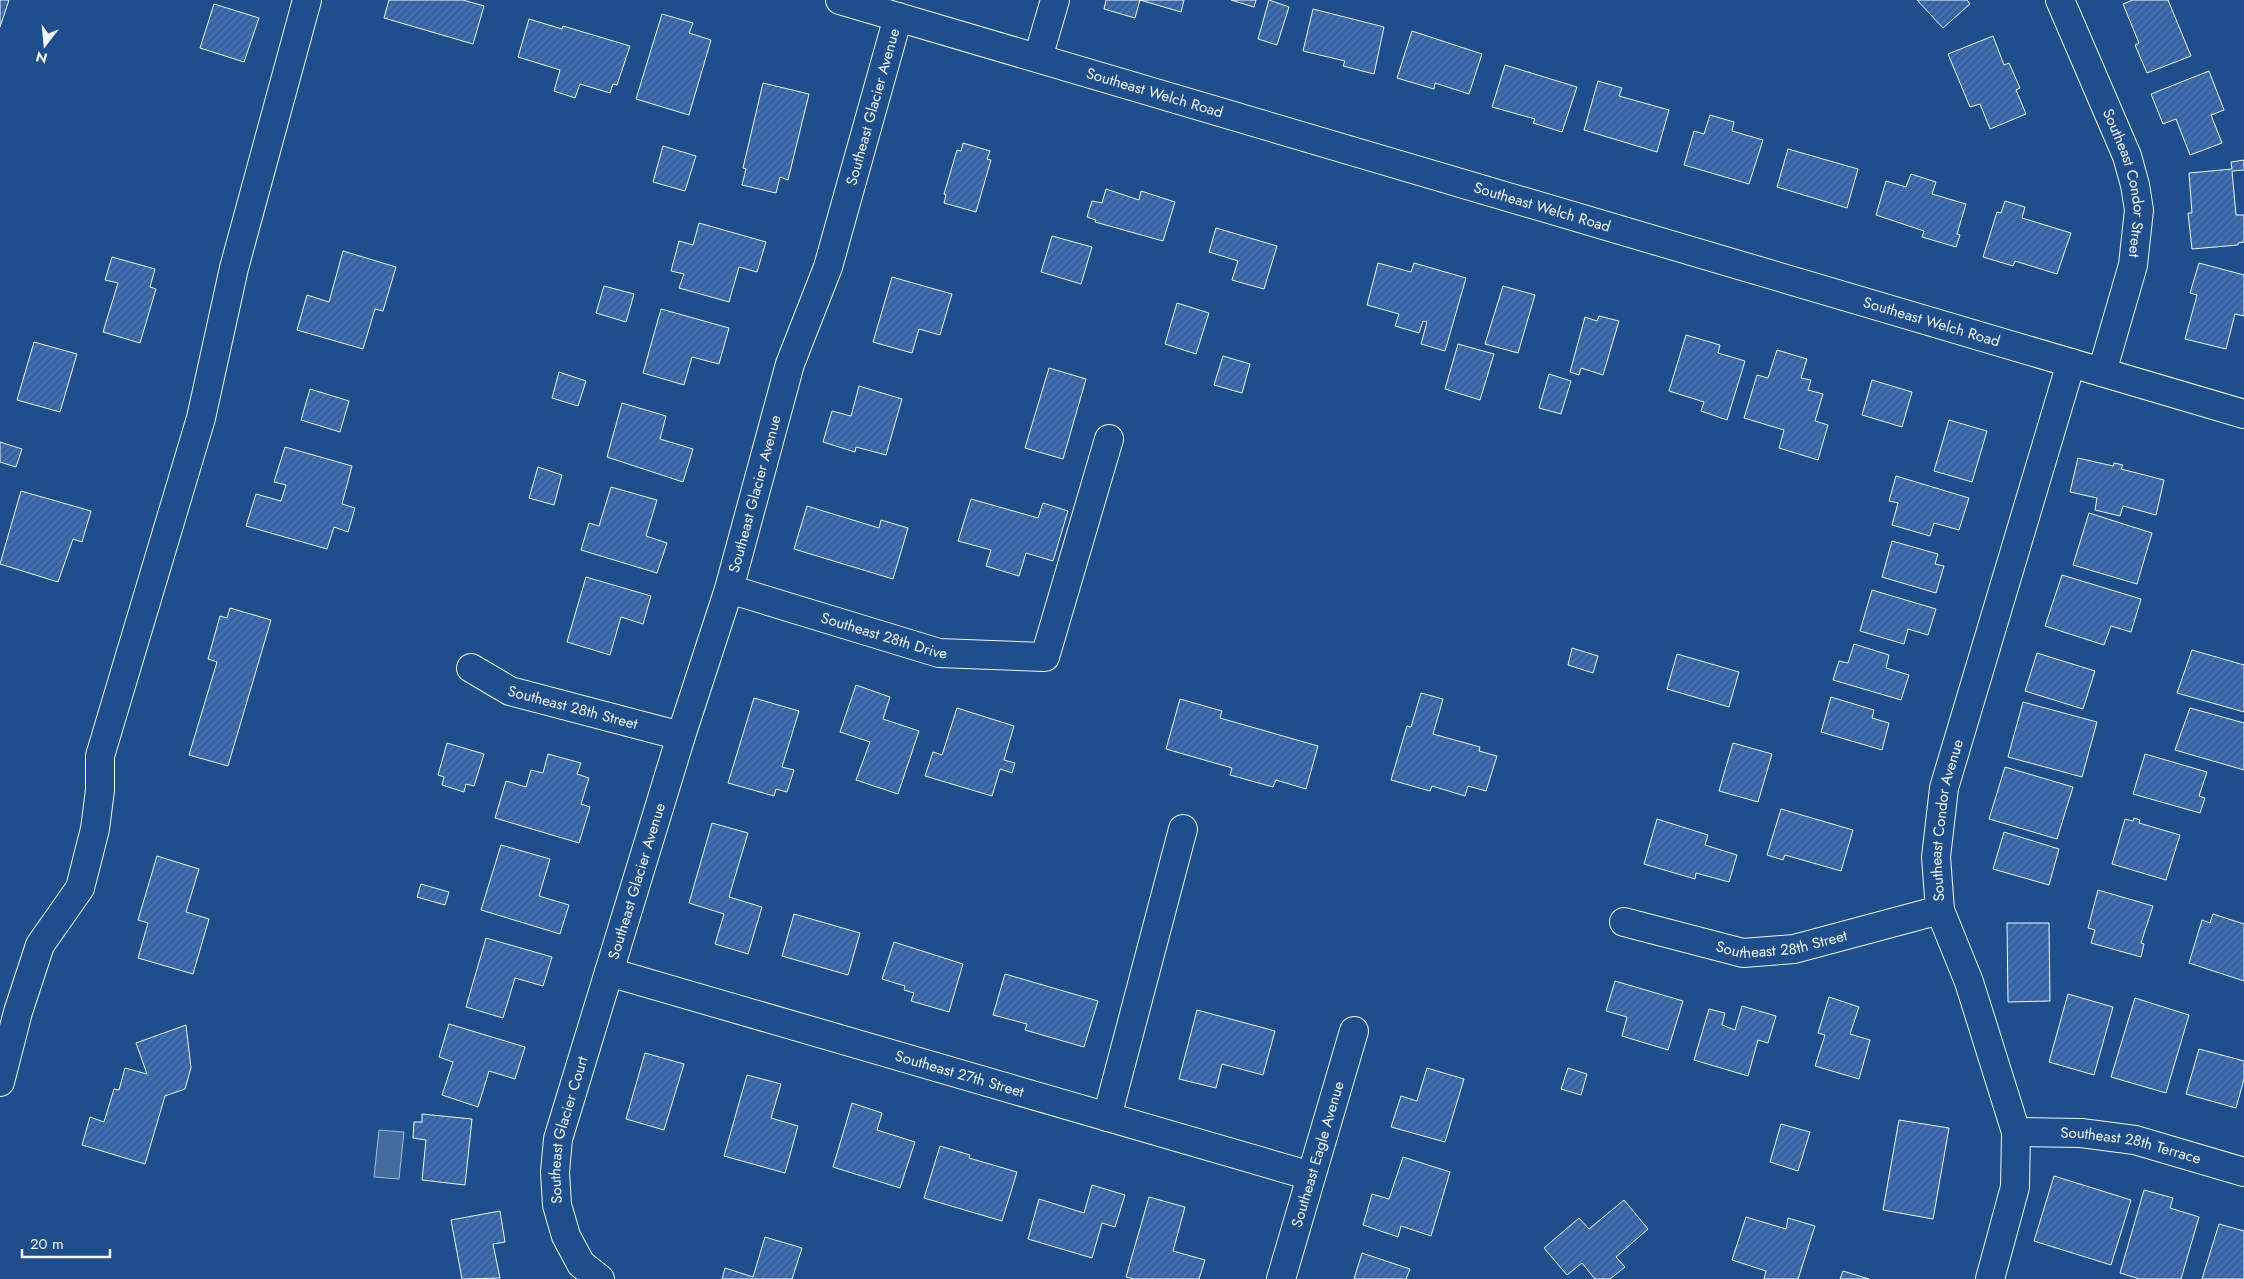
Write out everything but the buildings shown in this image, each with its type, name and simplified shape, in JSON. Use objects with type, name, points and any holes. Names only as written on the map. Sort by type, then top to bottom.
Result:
[{"type":"street","points":[[0,1082],[18,1012],[40,945],[80,888],[95,829],[100,790],[100,756],[200,418],[234,268],[307,0]]},
{"type":"street","name":"Southeast Welch Road","points":[[840,0],[2244,414]]},
{"type":"street","points":[[1038,58],[1055,0]]},
{"type":"street","name":"Southeast Condor Street","points":[[2060,0],[2127,156],[2135,185],[2138,210],[2133,265],[2102,372]]},
{"type":"street","name":"Southeast Glacier Avenue","points":[[609,972],[681,736],[729,589],[790,364],[828,267],[898,17]]},
{"type":"street","name":"Southeast Condor Avenue","points":[[1990,1279],[2015,1187],[2016,1132],[1969,982],[1940,910],[1936,857],[1944,788],[2071,363]]},
{"type":"street","name":"Southeast 28th Drive","points":[[729,589],[939,653],[1045,657],[1110,439]]},
{"type":"street","name":"Southeast 28th Street","points":[[470,668],[510,692],[681,736]]},
{"type":"street","points":[[1107,1117],[1183,829]]},
{"type":"street","name":"Southeast 28th Street","points":[[1624,922],[1743,953],[1794,949],[1940,910]]},
{"type":"street","name":"Southeast 27th Street","points":[[609,972],[1311,1176]]},
{"type":"street","name":"Southeast Glacier Court","points":[[600,1279],[582,1264],[566,1236],[557,1204],[555,1172],[558,1139],[609,972]]},
{"type":"street","name":"Southeast Eagle Avenue","points":[[1281,1279],[1354,1031]]},
{"type":"street","name":"Southeast 28th Terrace","points":[[2016,1132],[2081,1133],[2135,1140],[2244,1172]]},
{"type":"water","points":[[379,1130],[404,1132],[399,1179],[374,1177]]}]
